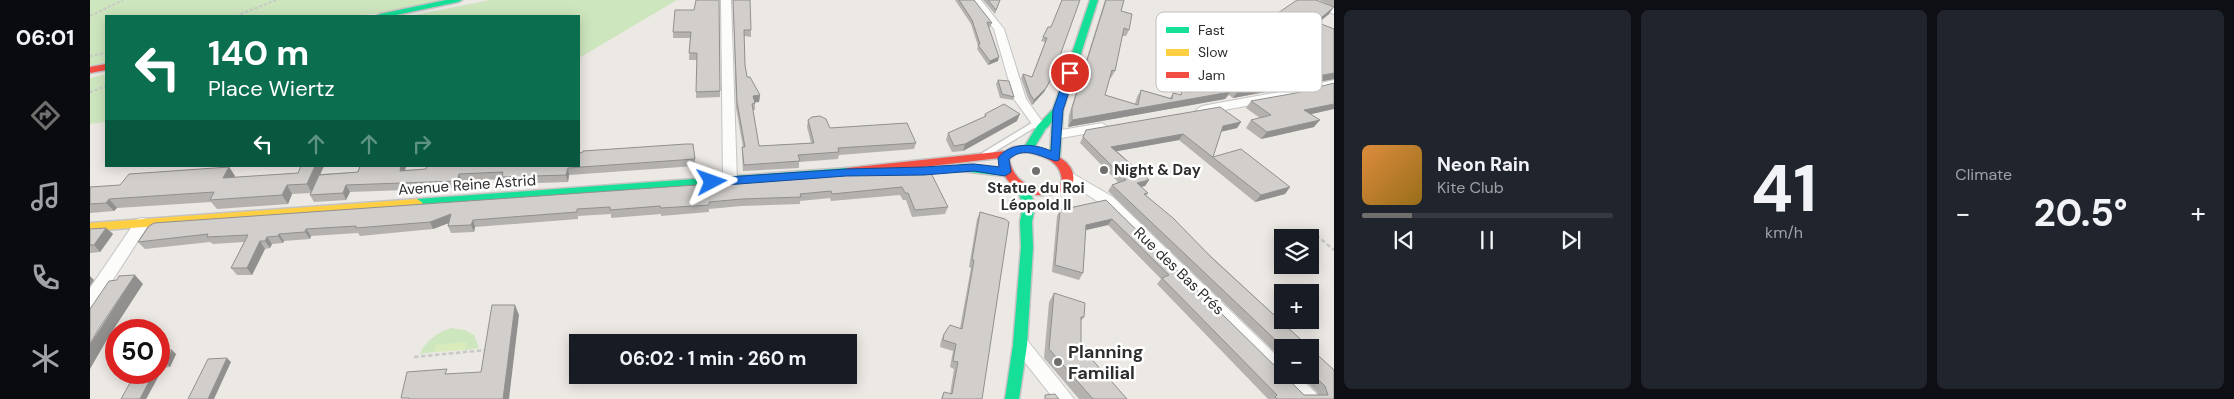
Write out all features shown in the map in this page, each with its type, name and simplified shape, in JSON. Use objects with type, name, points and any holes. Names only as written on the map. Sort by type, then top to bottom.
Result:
[{"type":"main road","points":[[385,15],[458,0]]},
{"type":"main road","points":[[1056,158],[1058,110],[1094,0]]},
{"type":"main road","points":[[90,70],[105,67]]},
{"type":"main road","points":[[1028,247],[1047,200],[1067,185],[1070,177],[1066,166],[1056,158],[1042,151],[1028,149],[1039,125],[1058,110]]},
{"type":"main road","name":"Avenue Reine Astrid","points":[[90,227],[846,172],[1007,154],[1013,150],[1028,149]]},
{"type":"main road","points":[[1007,154],[1003,165],[1005,172],[1022,186],[1039,192],[1047,200]]},
{"type":"main road","name":"Avenue Reine Astrid","points":[[846,172],[974,168],[1005,172]]},
{"type":"main road","points":[[1012,399],[1020,345],[1028,247],[1026,222],[1029,205],[1022,186]]},
{"type":"street","points":[[726,0],[730,181]]},
{"type":"street","points":[[976,0],[999,30],[1020,99],[1039,125]]},
{"type":"street","points":[[1305,0],[1334,11]]},
{"type":"street","points":[[1188,112],[1298,92]]},
{"type":"street","points":[[1056,135],[1110,126]]},
{"type":"street","name":"Rue des Bas Prés","points":[[1070,177],[1108,201],[1274,364]]},
{"type":"street","points":[[90,301],[142,223]]},
{"type":"street","points":[[1020,345],[1065,399]]},
{"type":"street","points":[[1294,384],[1310,399]]},
{"type":"lane","points":[[983,157],[984,154],[1039,125]]},
{"type":"path","points":[[90,16],[123,0]]},
{"type":"path","points":[[238,15],[276,0]]},
{"type":"path","points":[[90,56],[105,52]]},
{"type":"path","points":[[90,92],[105,86]]},
{"type":"path","points":[[1319,238],[1334,250]]},
{"type":"path","points":[[414,357],[486,350]]},
{"type":"green space","points":[[90,0],[439,0],[383,13],[362,15],[105,15],[105,62],[90,66]]},
{"type":"green space","points":[[490,0],[677,0],[580,57],[580,15],[415,15]]},
{"type":"green space","points":[[105,74],[105,122],[90,124],[90,78]]},
{"type":"green space","points":[[451,328],[465,330],[474,335],[479,348],[465,350],[466,343],[437,345],[435,352],[420,354],[425,345],[433,338]]},
{"type":"green space","points":[[467,342],[465,350],[435,352],[436,345]]},
{"type":"building","points":[[696,0],[719,0],[720,91],[696,92],[697,53],[689,53],[691,32],[673,32],[675,10],[694,10]]},
{"type":"building","points":[[733,0],[750,0],[751,30],[744,30],[745,65],[747,77],[750,77],[760,95],[753,96],[755,103],[752,104],[759,146],[814,143],[808,120],[812,117],[820,116],[826,119],[830,128],[907,123],[916,143],[838,148],[839,152],[798,155],[800,161],[744,165],[742,147],[745,147],[737,102]]},
{"type":"building","points":[[959,0],[974,0],[992,23],[987,22],[999,57],[990,61],[978,45],[980,44],[972,20]]},
{"type":"building","points":[[988,0],[1000,0],[996,10]]},
{"type":"building","points":[[1062,0],[1080,0],[1053,75],[1046,88],[1034,100],[1023,74],[1032,77],[1047,38],[1043,37],[1048,27],[1051,27]]},
{"type":"building","points":[[1106,0],[1124,0],[1121,11],[1132,14],[1129,30],[1124,28],[1115,71],[1112,70],[1105,95],[1138,105],[1141,90],[1172,99],[1173,93],[1181,95],[1182,92],[1230,92],[1072,120],[1072,108]]},
{"type":"building","points":[[1297,0],[1316,0],[1334,7],[1322,17],[1322,12],[1279,12]]},
{"type":"building","points":[[1322,24],[1334,29],[1334,73],[1322,75]]},
{"type":"building","points":[[998,80],[1009,81],[1014,97],[1002,94]]},
{"type":"building","points":[[1334,83],[1334,104],[1304,110],[1320,120],[1267,132],[1251,120],[1271,115],[1251,101],[1300,92],[1322,92],[1322,86]]},
{"type":"building","points":[[1004,104],[1020,114],[965,144],[954,146],[948,133],[986,116],[985,114]]},
{"type":"building","points":[[1220,107],[1241,122],[1223,126],[1213,157],[1241,149],[1290,187],[1261,195],[1183,134],[1111,147],[1149,180],[1137,183],[1148,193],[1144,194],[1173,218],[1212,258],[1274,315],[1274,329],[1289,329],[1300,339],[1275,339],[1112,185],[1126,180],[1083,137],[1086,130]]},
{"type":"building","points":[[693,144],[695,159],[568,168],[566,175],[502,177],[503,172],[459,174],[457,181],[346,185],[343,193],[310,195],[319,175],[358,172],[360,167],[401,167],[400,171],[426,169],[427,167],[580,167],[580,153],[583,151]]},
{"type":"building","points":[[229,167],[223,178],[298,173],[301,167],[315,167],[307,184],[287,185],[282,195],[210,200],[214,192],[109,199],[106,203],[90,204],[90,187],[120,185],[129,174]]},
{"type":"building","points":[[924,169],[930,171],[948,207],[915,210],[908,193],[905,193],[902,187],[832,194],[831,191],[800,194],[801,197],[709,202],[709,205],[610,210],[610,207],[577,209],[577,212],[473,220],[471,225],[448,226],[451,214],[430,222],[356,228],[356,226],[306,229],[305,232],[267,237],[265,241],[260,241],[247,268],[231,268],[248,235],[207,237],[208,234],[138,242],[149,226],[154,223]]},
{"type":"building","points":[[1106,200],[1274,365],[1274,384],[1293,384],[1304,395],[1328,395],[1325,386],[1319,380],[1319,356],[1334,370],[1334,399],[1277,399],[1275,397],[1277,395],[1162,278],[1169,275],[1112,219],[1086,225],[1083,273],[1055,265],[1060,210]]},
{"type":"building","points":[[980,212],[1005,219],[1009,222],[982,399],[942,399],[944,392],[952,394],[958,362],[953,361],[956,344],[943,340],[944,334],[950,325],[962,329]]},
{"type":"building","points":[[106,228],[94,245],[90,245],[90,229]]},
{"type":"building","points":[[135,275],[90,344],[90,309],[109,281],[117,280],[119,276]]},
{"type":"building","points":[[1054,293],[1085,303],[1084,317],[1081,317],[1081,347],[1127,399],[1093,399],[1049,349]]},
{"type":"building","points":[[492,305],[515,305],[503,399],[401,398],[407,372],[447,369],[445,374],[481,372]]},
{"type":"building","points":[[227,358],[208,399],[188,399],[208,359]]},
{"type":"building","points":[[129,384],[148,384],[140,399],[121,399]]},
{"type":"building","points":[[1055,394],[1059,399],[1045,399],[1045,395]]},
{"type":"traffic: fast","points":[[385,15],[458,0]]},
{"type":"traffic: fast","points":[[1055,157],[1058,110],[1094,0]]},
{"type":"traffic: fast","points":[[1028,149],[1041,128],[1058,110]]},
{"type":"traffic: fast","points":[[964,168],[1005,172]]},
{"type":"traffic: fast","points":[[417,203],[847,172]]},
{"type":"traffic: fast","points":[[1012,399],[1020,345],[1027,247],[1026,222],[1029,205],[1022,186]]},
{"type":"traffic: slow","points":[[90,227],[417,203]]},
{"type":"traffic: jam","points":[[90,70],[105,67]]},
{"type":"traffic: jam","points":[[1028,149],[1050,156],[1062,164],[1067,176],[1067,185],[1047,191],[1027,189],[1018,185],[1006,169],[1004,158],[1013,150],[1028,149]]},
{"type":"traffic: jam","points":[[847,172],[1007,154]]},
{"type":"place","name":"Night & Day","points":[[1104,170]]},
{"type":"place","name":"Statue du Roi Léopold II","points":[[1036,171]]},
{"type":"place","name":"Planning Familial","points":[[1058,362]]},
{"type":"route","points":[[712,182],[846,172],[974,168],[1005,172],[1004,158],[1013,150],[1028,149],[1042,151],[1056,158],[1058,110],[1070,73]]}]
